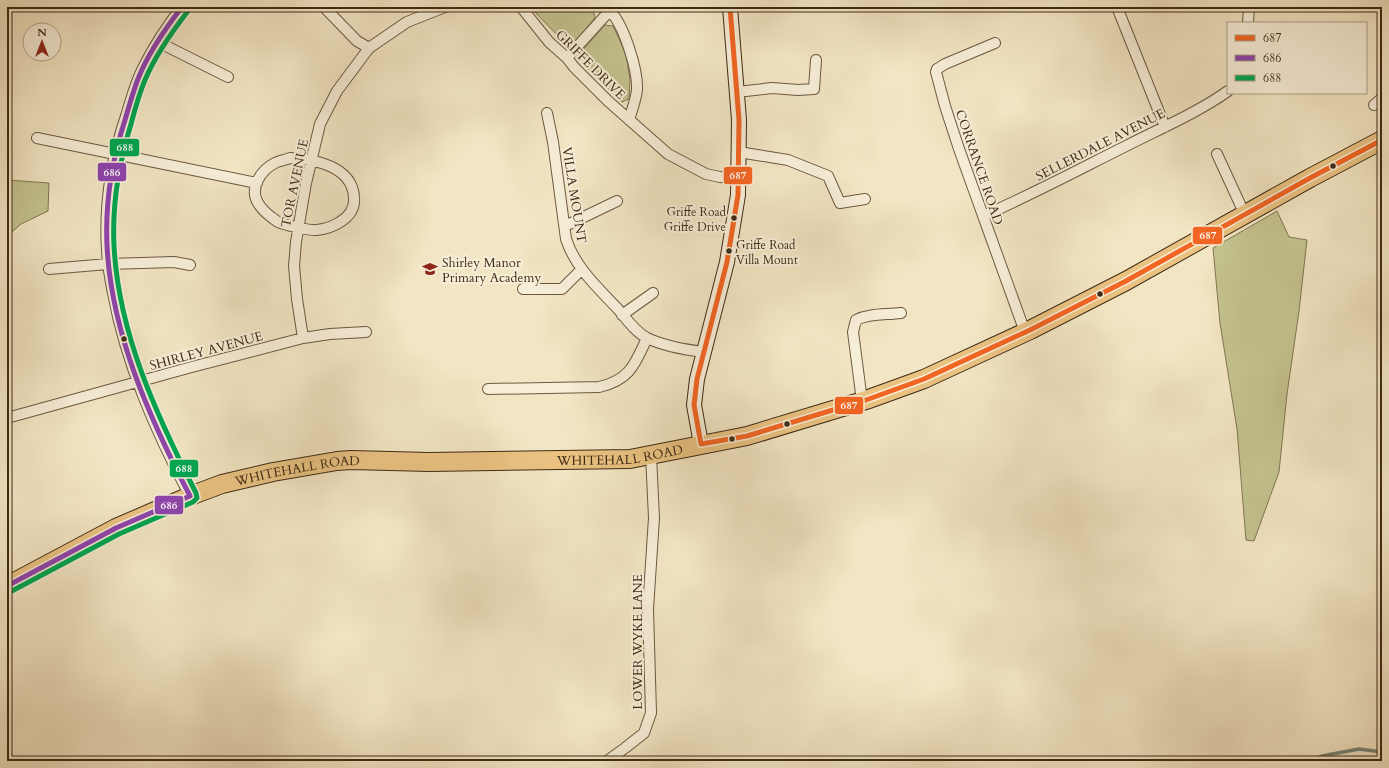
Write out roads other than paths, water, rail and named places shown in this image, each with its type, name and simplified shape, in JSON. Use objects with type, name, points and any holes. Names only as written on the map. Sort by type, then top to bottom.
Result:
[{"type":"highway","name":"WHITEHALL ROAD","points":[[7,586],[116,528],[190,496],[222,484],[273,472],[337,461],[429,462],[630,459],[747,436],[862,401],[924,379],[1025,332],[1126,281],[1382,140]]},
{"type":"street","points":[[182,7],[142,69],[121,130],[111,175],[108,210],[108,264],[117,317],[129,357],[168,453],[190,496]]},
{"type":"street","points":[[324,7],[358,41],[369,48],[407,22],[445,7]]},
{"type":"street","name":"GRIFFE DRIVE","points":[[521,7],[549,42],[567,58],[608,101],[668,154],[706,174],[720,177],[738,178]]},
{"type":"street","points":[[701,444],[694,405],[697,379],[727,262],[736,208],[738,178],[739,120],[730,7]]},
{"type":"street","points":[[1117,7],[1164,127]]},
{"type":"street","points":[[1248,7],[1248,22]]},
{"type":"street","points":[[567,58],[608,8]]},
{"type":"street","name":"GRIFFE DRIVE","points":[[608,8],[618,20],[628,42],[636,76],[637,90],[629,120]]},
{"type":"street","points":[[158,42],[228,77]]},
{"type":"street","name":"CORRANCE ROAD","points":[[995,43],[945,64],[937,69],[936,72],[945,106],[982,216],[1025,332]]},
{"type":"street","name":"TOR AVENUE","points":[[304,338],[297,299],[294,266],[298,227],[320,124],[337,91],[369,48]]},
{"type":"street","points":[[737,92],[772,88],[798,90],[814,89],[816,60]]},
{"type":"street","name":"SELLERDALE AVENUE","points":[[982,216],[1164,127],[1219,98],[1227,92]]},
{"type":"street","points":[[1374,105],[1382,98]]},
{"type":"street","name":"VILLA MOUNT","points":[[547,113],[553,142],[569,247],[582,269],[590,280],[634,328],[647,338],[687,350],[704,352]]},
{"type":"street","points":[[37,138],[115,154],[132,159],[256,183]]},
{"type":"street","points":[[739,152],[788,160],[828,176],[840,203],[865,199]]},
{"type":"street","points":[[1216,154],[1245,215]]},
{"type":"street","points":[[290,158],[312,160],[323,163],[337,170],[348,180],[354,193],[352,212],[345,219],[334,225],[316,230],[279,223],[258,203],[255,190],[256,183],[258,177],[275,163],[290,158]]},
{"type":"street","points":[[565,226],[617,201]]},
{"type":"street","points":[[49,269],[108,264],[174,262],[190,265]]},
{"type":"street","points":[[523,290],[562,289],[582,269]]},
{"type":"street","points":[[622,315],[653,293]]},
{"type":"street","points":[[862,401],[853,332],[856,320],[866,315],[901,313]]},
{"type":"street","name":"SHIRLEY AVENUE","points":[[8,418],[304,338],[330,334],[366,332]]},
{"type":"street","points":[[488,389],[599,386],[609,384],[623,378],[628,372],[637,359],[647,338]]},
{"type":"street","name":"LOWER WYKE LANE","points":[[607,761],[644,732],[652,713],[648,609],[654,518],[651,455]]},
{"type":"waterway","points":[[1310,761],[1322,756],[1359,749],[1382,752]]},
{"type":"place","name":"Griffe Road Griffe Drive","points":[[734,218]]},
{"type":"place","name":"Griffe Road Villa Mount","points":[[729,251]]},
{"type":"place","name":"Shirley Manor Primary Academy","points":[[430,269]]}]
